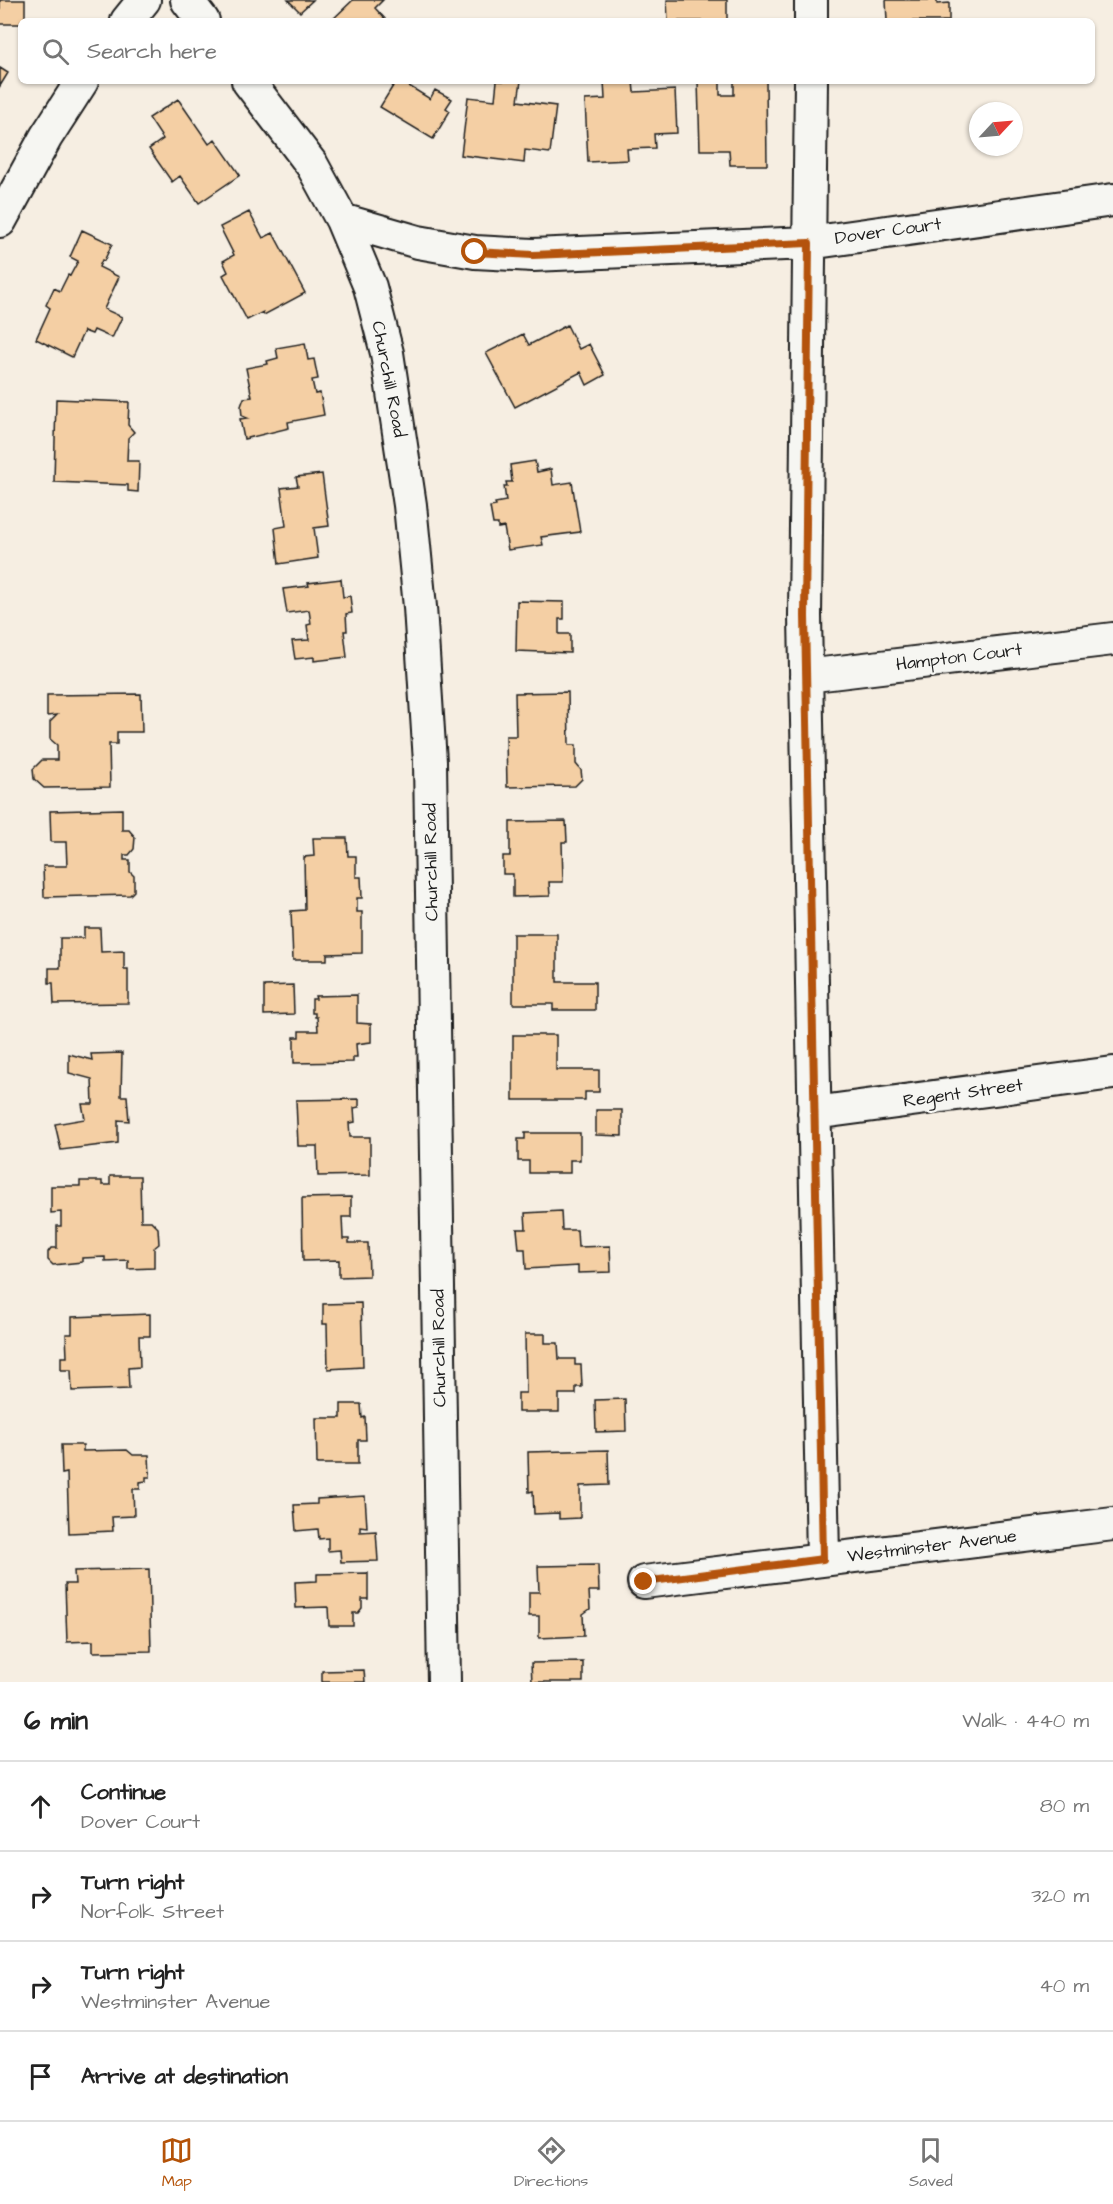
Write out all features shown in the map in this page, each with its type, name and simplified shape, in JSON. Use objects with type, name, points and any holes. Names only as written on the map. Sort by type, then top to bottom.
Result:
[{"type":"street","points":[[130,18],[144,0]]},
{"type":"street","points":[[187,0],[201,18]]},
{"type":"street","points":[[811,0],[811,18]]},
{"type":"street","points":[[0,221],[11,183],[46,137],[80,84]]},
{"type":"street","name":"Churchill Road","points":[[250,84],[312,165],[342,220],[370,287],[387,353],[410,505],[420,607],[430,762],[444,1682]]},
{"type":"street","points":[[811,84],[806,676],[823,1559]]},
{"type":"street","name":"Dover Court","points":[[342,220],[418,242],[475,252],[533,255],[809,243],[1113,200]]},
{"type":"street","name":"Hampton Court","points":[[806,676],[1113,639]]},
{"type":"street","name":"Regent Street","points":[[814,1113],[1113,1073]]},
{"type":"street","name":"Westminster Avenue","points":[[644,1582],[1113,1524]]},
{"type":"building","points":[[0,0],[25,0],[25,18],[18,18],[18,24],[0,24]]},
{"type":"building","points":[[288,0],[313,0],[300,12]]},
{"type":"building","points":[[353,0],[383,0],[375,8],[384,18],[334,18]]},
{"type":"building","points":[[667,0],[727,0],[727,18],[668,18]]},
{"type":"building","points":[[886,0],[937,0],[937,4],[949,3],[949,18],[887,18]]},
{"type":"building","points":[[0,68],[8,73],[0,86]]},
{"type":"building","points":[[394,84],[406,84],[430,99],[435,90],[452,99],[446,108],[450,111],[433,139],[380,107]]},
{"type":"building","points":[[497,84],[521,84],[518,101],[556,106],[550,153],[525,150],[524,163],[461,155],[468,97],[495,100]]},
{"type":"building","points":[[604,84],[633,84],[634,92],[675,90],[677,133],[654,134],[655,148],[627,149],[628,160],[588,162],[585,100],[605,99]]},
{"type":"building","points":[[698,84],[720,84],[720,95],[734,95],[734,84],[766,84],[767,165],[730,165],[729,150],[700,150]]},
{"type":"building","points":[[178,99],[209,144],[215,139],[240,175],[199,203],[180,176],[172,182],[149,149],[163,139],[149,118]]},
{"type":"building","points":[[249,212],[263,238],[273,233],[305,293],[264,315],[263,312],[247,320],[223,275],[228,272],[223,261],[234,255],[220,227]]},
{"type":"building","points":[[82,230],[112,244],[99,267],[119,277],[104,309],[122,317],[112,338],[94,330],[92,334],[84,331],[72,357],[36,339],[50,308],[46,305],[54,288],[60,291],[78,261],[70,257]]},
{"type":"building","points":[[567,325],[579,349],[589,344],[605,375],[587,385],[581,372],[515,407],[486,353],[523,334],[529,345]]},
{"type":"building","points":[[305,343],[308,360],[314,359],[318,379],[312,380],[315,394],[320,393],[324,415],[288,422],[289,428],[244,439],[240,419],[247,418],[242,416],[241,406],[244,398],[252,397],[246,368],[268,364],[267,361],[278,358],[276,348]]},
{"type":"building","points":[[56,399],[129,402],[128,425],[134,432],[128,438],[127,461],[139,461],[138,492],[128,491],[128,485],[54,482]]},
{"type":"building","points":[[535,461],[537,472],[551,469],[553,485],[572,482],[580,532],[541,537],[543,545],[508,550],[504,527],[498,528],[498,524],[493,524],[490,507],[496,506],[495,503],[506,501],[504,486],[507,486],[506,482],[512,482],[510,465]]},
{"type":"building","points":[[322,474],[329,526],[314,528],[318,558],[279,564],[275,528],[286,526],[281,488],[298,486],[296,477]]},
{"type":"building","points":[[341,579],[343,597],[350,596],[352,613],[346,614],[347,631],[344,631],[347,657],[314,661],[314,657],[295,659],[292,641],[309,640],[307,625],[311,624],[309,610],[287,613],[283,589]]},
{"type":"building","points":[[517,601],[564,602],[564,619],[559,619],[559,634],[570,634],[570,653],[516,651]]},
{"type":"building","points":[[568,692],[569,745],[576,745],[576,764],[581,770],[582,779],[575,786],[507,787],[506,736],[516,736],[515,693]]},
{"type":"building","points":[[141,694],[142,732],[117,732],[117,744],[109,744],[110,787],[44,788],[34,779],[33,769],[42,760],[57,760],[57,745],[50,739],[50,722],[57,715],[47,716],[47,695]]},
{"type":"building","points":[[122,809],[122,830],[129,830],[135,837],[134,849],[129,855],[124,855],[124,860],[130,860],[130,872],[134,876],[134,891],[130,895],[44,897],[43,866],[67,866],[66,842],[51,842],[50,811]]},
{"type":"building","points":[[566,821],[567,842],[562,842],[563,882],[549,882],[550,896],[513,897],[513,874],[503,874],[503,856],[510,856],[510,822]]},
{"type":"building","points":[[313,838],[347,838],[348,856],[356,856],[356,877],[361,877],[362,898],[357,898],[357,912],[362,912],[362,953],[327,954],[327,960],[293,960],[291,911],[305,910],[304,857],[314,856]]},
{"type":"building","points":[[84,928],[100,928],[101,952],[124,951],[124,969],[128,969],[128,1003],[54,1004],[53,983],[49,983],[49,968],[60,968],[60,938],[84,938]]},
{"type":"building","points":[[513,934],[557,934],[557,982],[595,982],[595,1010],[553,1010],[553,1004],[513,1004]]},
{"type":"building","points":[[293,985],[294,1014],[264,1015],[264,986]]},
{"type":"building","points":[[357,995],[357,1023],[371,1024],[371,1042],[356,1044],[357,1057],[353,1057],[353,1062],[294,1063],[294,1037],[299,1037],[299,1031],[318,1031],[317,1017],[315,1013],[312,1013],[312,999],[316,999],[315,996]]},
{"type":"building","points":[[513,1035],[556,1035],[556,1070],[599,1070],[599,1092],[585,1092],[585,1100],[513,1100]]},
{"type":"building","points":[[122,1053],[121,1096],[127,1096],[129,1121],[118,1120],[118,1143],[61,1150],[55,1124],[85,1119],[82,1104],[93,1104],[92,1079],[69,1073],[69,1054],[92,1060],[91,1054]]},
{"type":"building","points":[[359,1099],[359,1107],[354,1108],[355,1122],[349,1123],[350,1137],[370,1137],[370,1175],[318,1176],[317,1146],[298,1146],[296,1100]]},
{"type":"building","points":[[596,1110],[622,1110],[622,1136],[596,1135]]},
{"type":"building","points":[[525,1133],[580,1133],[580,1160],[570,1160],[570,1173],[529,1173],[529,1161],[518,1161],[518,1139],[525,1139]]},
{"type":"building","points":[[110,1176],[140,1176],[141,1221],[151,1221],[158,1228],[159,1244],[154,1248],[154,1268],[128,1269],[128,1260],[105,1261],[105,1257],[82,1258],[82,1262],[53,1265],[48,1260],[48,1252],[51,1248],[57,1248],[57,1226],[61,1226],[61,1212],[51,1213],[51,1186],[80,1186],[80,1181],[102,1181],[102,1185],[110,1185]]},
{"type":"building","points":[[351,1197],[351,1217],[342,1217],[343,1239],[349,1239],[349,1243],[368,1243],[369,1276],[339,1277],[339,1260],[303,1261],[302,1198]]},
{"type":"building","points":[[561,1211],[562,1230],[577,1230],[578,1247],[610,1246],[611,1272],[578,1273],[578,1266],[526,1269],[525,1249],[519,1249],[517,1229],[526,1229],[525,1213]]},
{"type":"building","points":[[361,1303],[363,1367],[328,1369],[327,1324],[323,1324],[323,1304]]},
{"type":"building","points":[[150,1314],[150,1336],[139,1336],[140,1367],[128,1368],[129,1389],[72,1391],[71,1370],[61,1370],[61,1357],[67,1357],[66,1334],[72,1334],[72,1317]]},
{"type":"building","points":[[525,1334],[545,1334],[545,1343],[558,1343],[559,1359],[575,1359],[575,1365],[581,1365],[582,1387],[576,1387],[576,1394],[559,1394],[559,1412],[518,1412],[518,1393],[526,1393]]},
{"type":"building","points":[[625,1399],[626,1431],[596,1432],[595,1400]]},
{"type":"building","points":[[341,1404],[361,1404],[362,1418],[365,1417],[366,1440],[358,1440],[358,1464],[317,1464],[316,1418],[341,1418]]},
{"type":"building","points":[[61,1445],[83,1445],[83,1451],[127,1450],[133,1455],[149,1455],[150,1477],[140,1482],[140,1489],[133,1489],[134,1516],[112,1517],[113,1531],[69,1533],[67,1473],[62,1474]]},
{"type":"building","points":[[608,1450],[609,1485],[580,1486],[580,1518],[559,1519],[559,1513],[534,1514],[533,1491],[529,1492],[528,1452]]},
{"type":"building","points":[[365,1496],[367,1527],[360,1526],[360,1532],[376,1531],[378,1561],[341,1562],[340,1550],[328,1551],[328,1538],[319,1539],[318,1529],[296,1531],[294,1505],[317,1504],[317,1499]]},
{"type":"building","points":[[598,1565],[599,1591],[589,1591],[590,1609],[583,1614],[584,1636],[539,1638],[539,1616],[529,1616],[529,1592],[539,1592],[538,1566]]},
{"type":"building","points":[[149,1569],[151,1651],[93,1652],[93,1641],[67,1642],[65,1584],[75,1584],[74,1571]]},
{"type":"building","points":[[368,1573],[368,1599],[362,1599],[362,1608],[358,1613],[353,1613],[353,1626],[329,1626],[328,1607],[296,1608],[295,1582],[317,1581],[317,1574]]},
{"type":"building","points":[[583,1662],[583,1682],[532,1682],[531,1663]]},
{"type":"building","points":[[364,1670],[365,1682],[322,1682],[322,1671]]},
{"type":"route","points":[[475,252],[533,255],[809,243],[805,616],[823,1559],[644,1582]]}]
